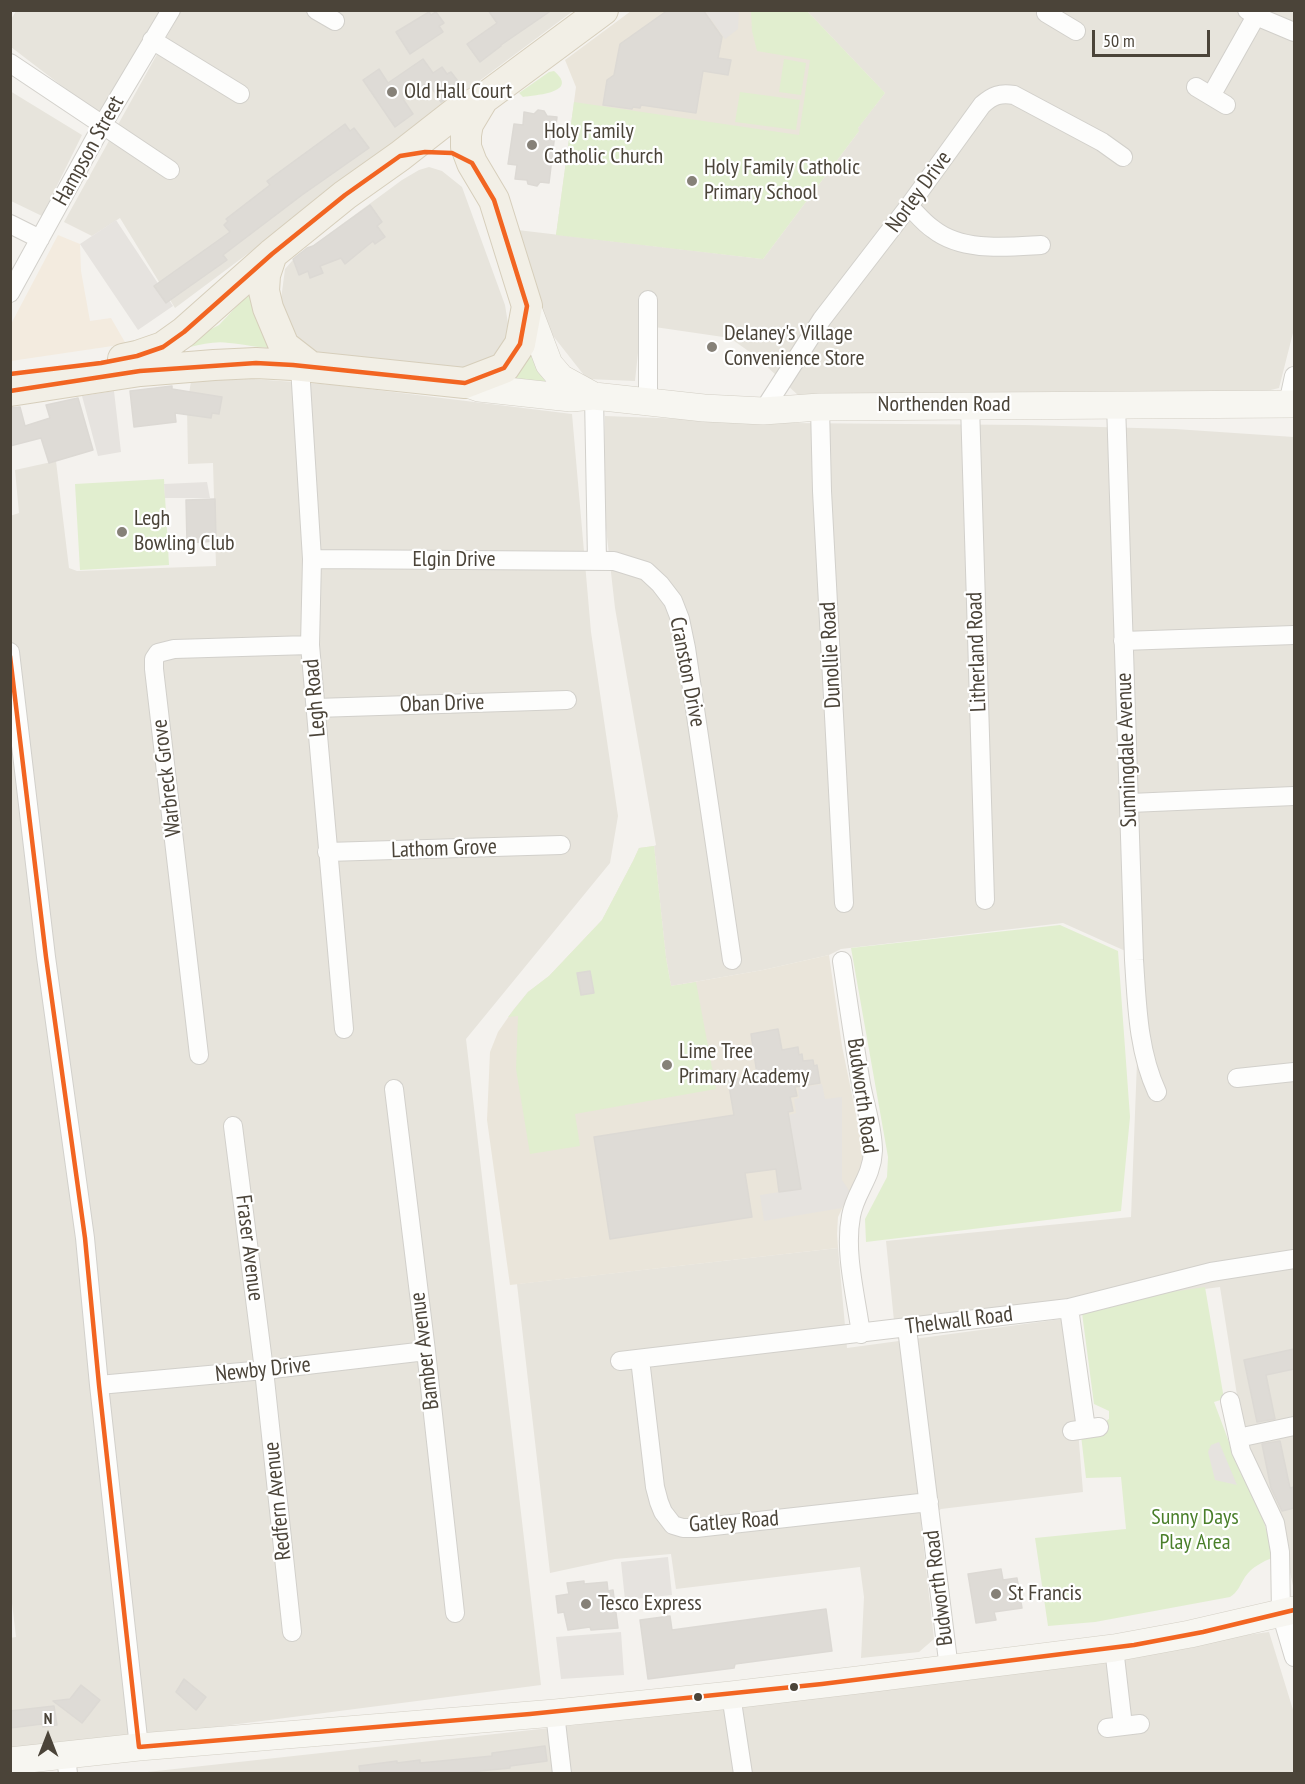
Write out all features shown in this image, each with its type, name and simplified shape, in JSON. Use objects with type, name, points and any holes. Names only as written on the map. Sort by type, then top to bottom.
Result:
[{"type":"main road","points":[[10,374],[101,363],[137,356],[163,347],[184,332],[272,254],[345,195],[455,113],[483,99],[603,10]]},
{"type":"main road","points":[[465,383],[504,368],[520,344],[527,306],[494,200],[472,163],[466,147],[468,124],[483,99]]},
{"type":"main road","points":[[400,156],[425,152],[452,153],[472,163]]},
{"type":"main road","points":[[272,254],[264,291],[268,308],[284,346],[305,367]]},
{"type":"main road","name":"Northenden Road","points":[[10,391],[140,370],[256,363],[465,383]]},
{"type":"street","name":"Hampson Street","points":[[10,293],[103,124],[171,10]]},
{"type":"street","points":[[316,10],[335,21]]},
{"type":"street","points":[[1211,96],[1251,13],[1294,32]]},
{"type":"street","points":[[1046,14],[1070,22]]},
{"type":"street","points":[[152,40],[240,94]]},
{"type":"street","points":[[10,63],[170,170]]},
{"type":"street","name":"Norley Drive","points":[[763,411],[822,319],[909,206],[982,105],[992,96],[1014,95],[1102,142],[1124,157]]},
{"type":"street","points":[[909,206],[933,230],[959,242],[987,246],[1041,245]]},
{"type":"street","points":[[10,224],[36,246]]},
{"type":"street","points":[[648,300],[648,401]]},
{"type":"street","name":"Northenden Road","points":[[527,306],[549,364],[561,378],[594,396]]},
{"type":"street","name":"Legh Road","points":[[305,367],[312,559],[310,645],[344,1029]]},
{"type":"street","points":[[1291,404],[1294,376]]},
{"type":"street","name":"Northenden Road","points":[[465,383],[479,388],[571,398],[594,396],[704,408],[763,411],[820,407],[970,405],[1291,404]]},
{"type":"street","points":[[594,396],[597,561]]},
{"type":"street","name":"Litherland Road","points":[[970,405],[985,900]]},
{"type":"street","name":"Sunningdale Avenue","points":[[1116,405],[1134,960],[1142,1047],[1157,1092]]},
{"type":"street","name":"Dunollie Road","points":[[820,407],[822,491],[844,903]]},
{"type":"street","name":"Elgin Drive","points":[[312,559],[597,561]]},
{"type":"street","name":"Cranston Drive","points":[[597,561],[614,561],[646,571],[660,584],[673,602],[680,619],[732,960]]},
{"type":"street","points":[[1123,641],[1294,635]]},
{"type":"street","name":"Warbreck Grove","points":[[199,1054],[154,659],[158,653],[174,649],[310,645]]},
{"type":"street","points":[[10,652],[46,957],[85,1238],[139,1747]]},
{"type":"street","name":"Oban Drive","points":[[316,708],[567,700]]},
{"type":"street","points":[[1130,803],[1294,796]]},
{"type":"street","name":"Lathom Grove","points":[[327,852],[561,845]]},
{"type":"street","name":"Budworth Road","points":[[842,962],[873,1151],[869,1175],[851,1213],[849,1230],[848,1247],[861,1334]]},
{"type":"street","points":[[1237,1078],[1294,1072]]},
{"type":"street","name":"Bamber Avenue","points":[[394,1089],[455,1613]]},
{"type":"street","name":"Fraser Avenue","points":[[233,1126],[264,1370]]},
{"type":"street","name":"Thelwall Road","points":[[620,1361],[1069,1308],[1211,1272],[1294,1259]]},
{"type":"street","points":[[1069,1308],[1086,1429]]},
{"type":"street","name":"Budworth Road","points":[[907,1328],[949,1669]]},
{"type":"street","name":"Newby Drive","points":[[99,1385],[426,1352]]},
{"type":"street","name":"Gatley Road","points":[[640,1359],[655,1487],[663,1512],[673,1525],[696,1528],[929,1502]]},
{"type":"street","name":"Redfern Avenue","points":[[264,1370],[292,1632]]},
{"type":"street","points":[[1230,1401],[1241,1451],[1275,1523],[1294,1657]]},
{"type":"street","points":[[1238,1438],[1294,1426]]},
{"type":"street","points":[[10,1761],[67,1764],[139,1747],[555,1713],[731,1695],[1114,1648],[1288,1612]]},
{"type":"street","points":[[1114,1648],[1123,1726]]},
{"type":"street","points":[[731,1695],[743,1773]]},
{"type":"street","points":[[555,1713],[562,1773]]},
{"type":"shaded area","points":[[16,11],[162,11],[101,116],[11,47],[10,21]]},
{"type":"shaded area","points":[[181,11],[573,11],[175,308],[120,218],[92,236],[64,222]]},
{"type":"shaded area","name":"Holy Family Catholic Primary School","points":[[631,11],[807,11],[885,93],[763,259],[556,235],[576,87],[565,60]]},
{"type":"shaded area","points":[[705,11],[739,11],[738,29],[725,39]]},
{"type":"shaded area","points":[[807,11],[1294,11],[1294,329],[1279,388],[1246,396],[798,395],[754,355],[730,338],[641,325],[635,381],[587,379],[550,332],[509,229],[763,259],[885,93]]},
{"type":"shaded area","points":[[10,91],[82,135],[42,216],[11,201]]},
{"type":"shaded area","points":[[429,167],[442,171],[462,187],[505,305],[509,330],[499,354],[468,369],[329,357],[306,350],[293,334],[280,307],[285,269],[292,261],[402,180]]},
{"type":"shaded area","points":[[116,220],[173,306],[138,330],[80,244]]},
{"type":"shaded area","points":[[58,235],[80,244],[81,271],[90,321],[111,318],[126,344],[11,361],[11,324]]},
{"type":"shaded area","points":[[253,379],[336,385],[572,414],[591,632],[618,816],[610,863],[466,1039],[541,1685],[11,1751],[10,1638],[16,1637],[10,1586],[10,516],[19,513],[15,470],[56,461],[69,568],[77,571],[216,566],[213,463],[188,464],[187,407],[191,381]]},
{"type":"shaded area","points":[[114,391],[121,452],[98,456],[82,396]]},
{"type":"shaded area","points":[[605,416],[790,423],[1175,429],[1294,437],[1294,1590],[1278,1520],[1242,1427],[1220,1287],[895,1331],[886,1241],[1131,1217],[1141,958],[1063,923],[841,949],[829,955],[763,970],[671,986],[654,846],[656,845],[615,608],[605,519]]},
{"type":"shaded area","points":[[207,482],[210,498],[165,498],[164,484]]},
{"type":"shaded area","name":"Lime Tree Primary Academy","points":[[654,846],[671,986],[763,970],[829,955],[842,1046],[863,1149],[862,1167],[838,1217],[838,1248],[510,1285],[487,1120],[490,1052],[498,1032],[528,992],[549,976],[602,920],[639,848]]},
{"type":"shaded area","points":[[822,1084],[825,1099],[842,1097],[842,1180],[850,1192],[842,1208],[764,1221],[760,1195],[800,1189],[789,1115],[796,1113],[794,1099],[799,1098],[798,1088]]},
{"type":"shaded area","points":[[838,1248],[847,1348],[1069,1318],[1083,1492],[941,1509],[921,1524],[934,1639],[919,1652],[861,1658],[864,1597],[860,1567],[676,1589],[671,1554],[615,1559],[550,1573],[517,1284]]},
{"type":"shaded area","points":[[1219,1442],[1237,1485],[1215,1480],[1208,1452],[1211,1445]]},
{"type":"shaded area","points":[[668,1557],[672,1595],[625,1600],[621,1562]]},
{"type":"shaded area","points":[[621,1632],[624,1675],[561,1679],[556,1637]]},
{"type":"shaded area","points":[[1269,1632],[1294,1713],[1294,1773],[129,1774],[577,1725]]},
{"type":"green space","name":"Holy Family Catholic Primary School","points":[[751,11],[807,11],[885,93],[763,259],[556,235],[574,102],[799,135],[810,60],[757,51],[752,31]]},
{"type":"green space","points":[[784,59],[806,63],[801,95],[779,92]]},
{"type":"green space","points":[[554,71],[561,78],[562,84],[553,92],[523,97],[519,93],[549,72]]},
{"type":"green space","points":[[740,92],[800,100],[796,130],[735,122]]},
{"type":"green space","points":[[252,290],[273,348],[219,342],[190,347],[190,340],[219,325]]},
{"type":"green space","points":[[529,347],[547,382],[502,382]]},
{"type":"green space","name":"Legh Bowling Club","points":[[164,479],[169,565],[80,570],[75,484]]},
{"type":"green space","points":[[654,846],[671,986],[696,982],[716,1089],[575,1114],[580,1146],[530,1154],[516,1069],[518,1016],[508,1017],[528,992],[549,976],[602,920],[639,848]]},
{"type":"green space","points":[[1060,925],[1118,951],[1130,1117],[1121,1211],[866,1242],[865,1219],[887,1177],[888,1157],[851,948]]},
{"type":"green space","name":"Sunny Days Play Area","points":[[1205,1287],[1224,1399],[1214,1402],[1241,1474],[1260,1508],[1274,1557],[1251,1570],[1237,1591],[1230,1597],[1095,1622],[1048,1626],[1035,1538],[1126,1529],[1121,1477],[1086,1478],[1080,1427],[1101,1424],[1109,1419],[1109,1411],[1094,1404],[1082,1313],[1090,1304]]},
{"type":"building","points":[[488,10],[552,10],[480,62],[467,44],[497,23]]},
{"type":"building","points":[[668,10],[703,10],[722,37],[718,58],[731,60],[728,75],[703,71],[696,113],[641,105],[640,108],[633,107],[632,109],[603,105],[607,80],[614,75],[620,44]]},
{"type":"building","points":[[429,12],[431,15],[436,12],[444,23],[439,26],[443,32],[410,54],[396,32]]},
{"type":"building","name":"Old Hall Court","points":[[423,59],[433,73],[442,67],[447,74],[451,72],[463,88],[441,102],[428,82],[403,99],[413,114],[395,127],[363,80],[379,69],[388,83]]},
{"type":"building","name":"Holy Family Catholic Church","points":[[538,110],[544,111],[547,116],[557,117],[549,183],[540,182],[537,186],[528,184],[527,180],[515,179],[517,165],[508,164],[514,124],[523,125],[524,112],[534,114]]},
{"type":"building","points":[[345,124],[350,131],[354,128],[369,148],[223,255],[227,260],[166,303],[154,286],[230,232],[224,225],[228,221],[226,219],[270,185],[267,181]]},
{"type":"building","points":[[370,205],[382,222],[377,226],[385,237],[375,244],[373,241],[345,264],[341,258],[320,266],[323,273],[310,278],[308,271],[299,275],[293,259]]},
{"type":"building","points":[[172,386],[172,389],[222,397],[219,414],[212,413],[211,418],[175,413],[176,422],[134,427],[130,391]]},
{"type":"building","points":[[78,398],[93,450],[49,463],[41,438],[10,446],[10,408],[20,407],[25,426],[50,418],[46,405]]},
{"type":"building","points":[[215,499],[216,541],[187,543],[186,500]]},
{"type":"building","points":[[590,971],[594,993],[581,995],[577,973]]},
{"type":"building","points":[[778,1029],[782,1050],[798,1047],[803,1061],[813,1060],[814,1066],[817,1065],[820,1083],[795,1087],[797,1096],[790,1097],[793,1111],[788,1112],[801,1189],[779,1192],[776,1169],[745,1173],[752,1217],[610,1239],[594,1137],[734,1115],[728,1080],[757,1074],[751,1034]]},
{"type":"building","points":[[1294,1349],[1294,1369],[1266,1375],[1275,1419],[1257,1422],[1244,1360]]},
{"type":"building","points":[[1280,1441],[1290,1488],[1294,1487],[1294,1508],[1282,1511],[1271,1488],[1262,1444]]},
{"type":"building","name":"St Francis","points":[[1001,1569],[1003,1580],[1017,1578],[1022,1608],[994,1612],[996,1620],[976,1623],[968,1574]]},
{"type":"building","name":"Tesco Express","points":[[584,1581],[584,1584],[607,1582],[608,1591],[613,1590],[618,1628],[591,1630],[590,1627],[568,1630],[564,1612],[558,1613],[556,1596],[569,1594],[567,1583]]},
{"type":"building","points":[[826,1609],[832,1651],[735,1664],[734,1668],[648,1679],[640,1620],[670,1616],[672,1630]]},
{"type":"building","points":[[184,1679],[206,1697],[196,1710],[176,1692]]},
{"type":"building","points":[[81,1685],[100,1700],[82,1723],[53,1701],[70,1699]]},
{"type":"building","points":[[54,1706],[57,1725],[43,1727],[42,1724],[10,1728],[10,1711]]},
{"type":"building","points":[[545,1746],[547,1761],[510,1766],[510,1768],[460,1773],[360,1773],[359,1766],[397,1761],[397,1763],[420,1760],[420,1763],[492,1756],[492,1753]]},
{"type":"transit line","points":[[10,374],[101,363],[137,356],[163,347],[184,332],[272,254],[345,195],[400,156],[425,152],[452,153],[472,163],[494,200],[527,306],[520,344],[504,368],[465,383],[256,363],[140,371],[10,391]]},
{"type":"transit line","points":[[10,656],[46,957],[85,1238],[139,1747]]},
{"type":"transit line","points":[[139,1747],[530,1714],[822,1684],[1134,1645],[1203,1632],[1294,1610]]},
{"type":"place","name":"Old Hall Court","points":[[392,92]]},
{"type":"place","name":"Holy Family Catholic Church","points":[[532,145]]},
{"type":"place","name":"Holy Family Catholic Primary School","points":[[692,181]]},
{"type":"place","name":"Delaney's Village Convenience Store","points":[[712,347]]},
{"type":"place","name":"Legh Bowling Club","points":[[122,532]]},
{"type":"place","name":"Lime Tree Primary Academy","points":[[667,1065]]},
{"type":"place","name":"St Francis","points":[[996,1594]]},
{"type":"place","name":"Tesco Express","points":[[586,1604]]}]
